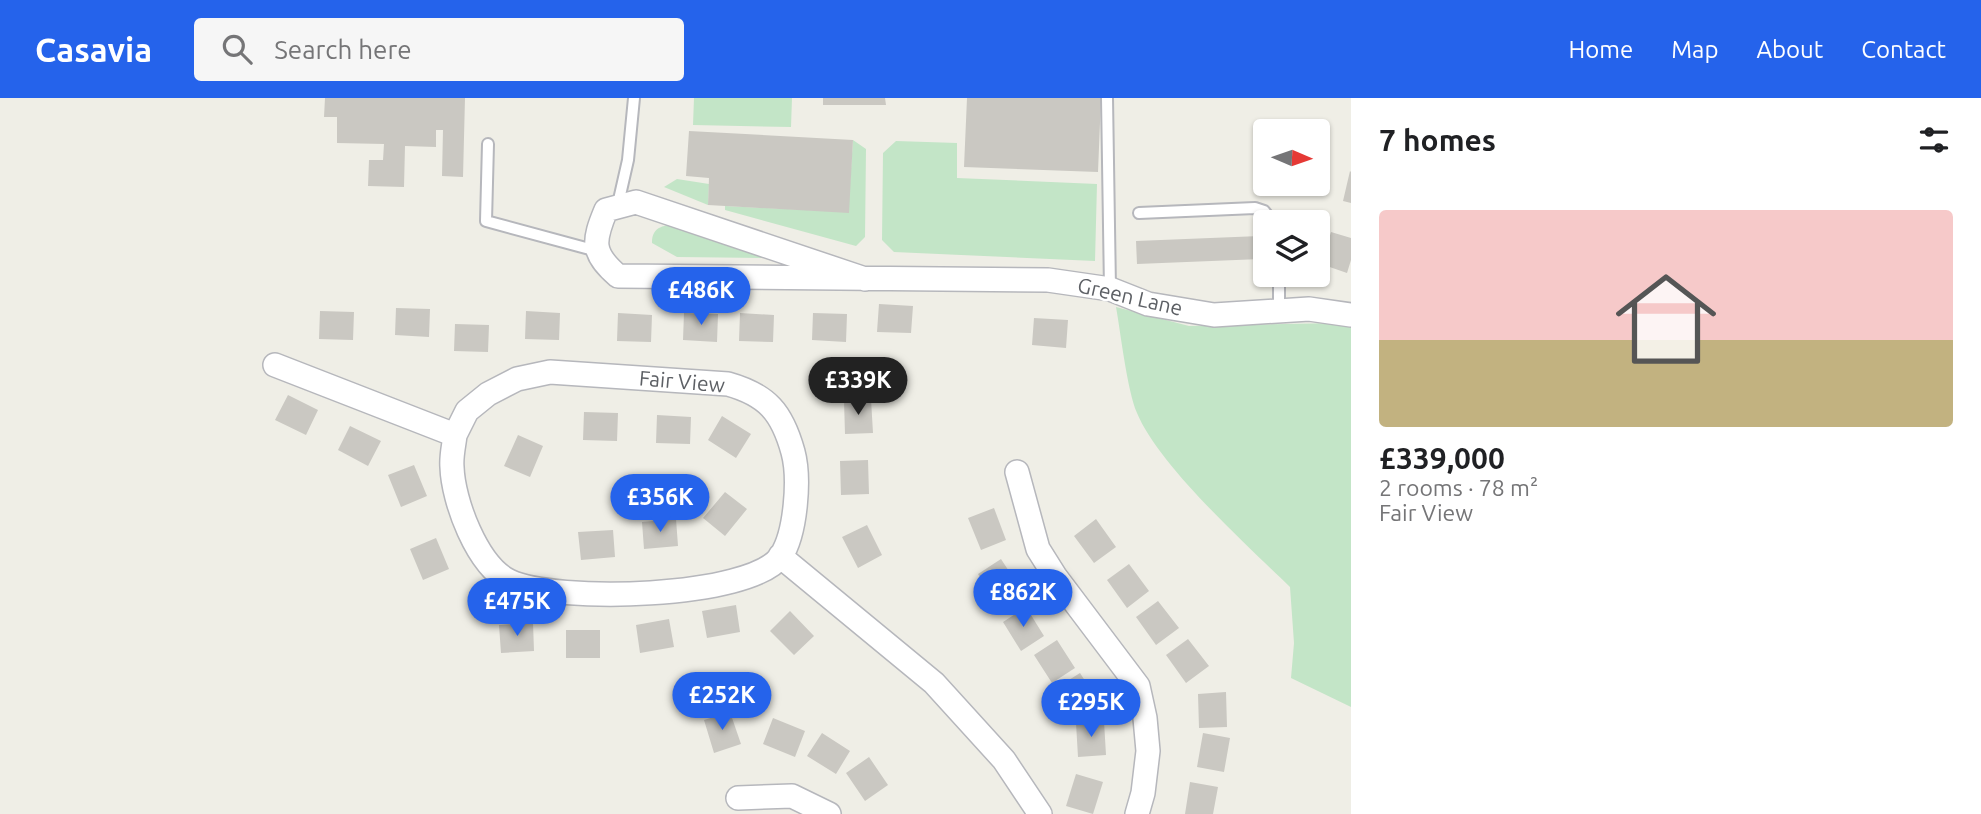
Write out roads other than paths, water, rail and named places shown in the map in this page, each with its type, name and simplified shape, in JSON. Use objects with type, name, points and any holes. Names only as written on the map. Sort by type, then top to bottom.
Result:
[{"type":"street","name":"Green Lane","points":[[618,205],[636,202],[674,213],[866,279]]},
{"type":"street","points":[[597,251],[596,233],[606,210],[618,205]]},
{"type":"street","name":"Green Lane","points":[[597,251],[605,265],[618,276],[1048,280],[1110,289],[1148,304],[1214,315],[1309,309],[1351,315]]},
{"type":"street","points":[[275,365],[455,435]]},
{"type":"street","name":"Fair View","points":[[550,372],[728,384],[754,392],[776,412],[789,440],[797,468],[796,505],[780,556],[755,574],[718,587],[578,596],[542,592],[509,581],[486,564],[457,498],[451,466],[455,435],[467,411],[488,394],[517,380],[550,372]]},
{"type":"street","points":[[1017,472],[1038,549],[1138,686],[1148,751],[1143,793],[1137,814]]},
{"type":"street","points":[[780,556],[934,683],[1004,761],[1040,814]]},
{"type":"street","points":[[738,798],[792,796],[829,814]]},
{"type":"lane","points":[[618,205],[628,160],[634,98]]},
{"type":"lane","points":[[1107,98],[1110,289]]},
{"type":"lane","points":[[488,144],[486,221],[597,251]]},
{"type":"lane","points":[[1139,213],[1255,208],[1261,210]]},
{"type":"lane","points":[[1279,287],[1279,310]]}]
